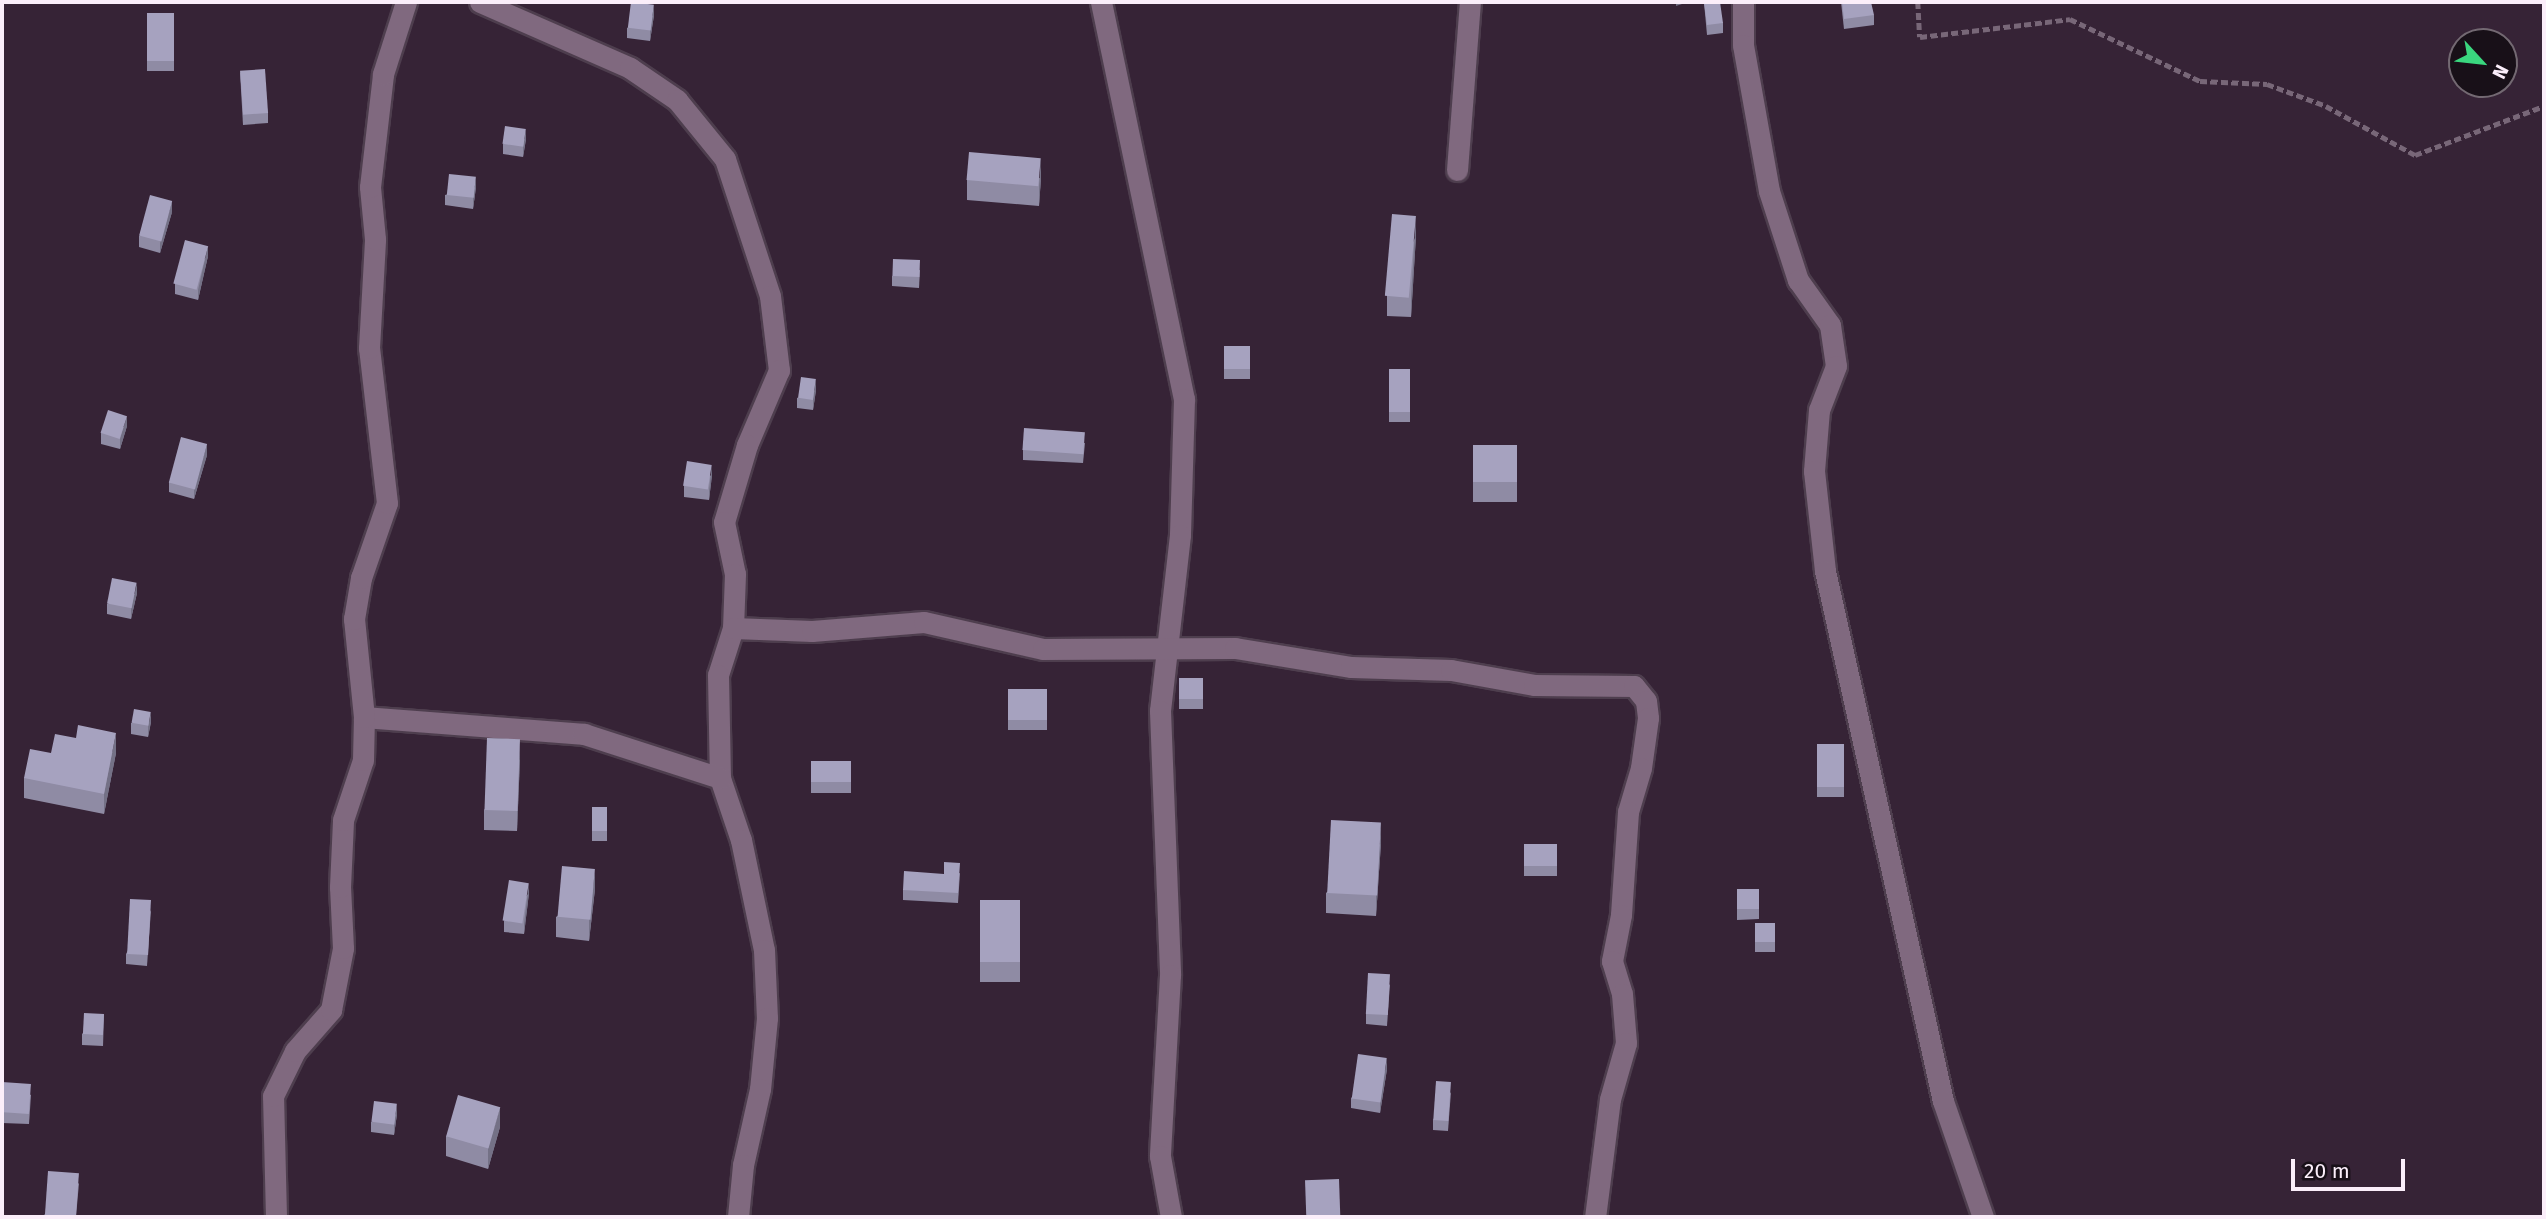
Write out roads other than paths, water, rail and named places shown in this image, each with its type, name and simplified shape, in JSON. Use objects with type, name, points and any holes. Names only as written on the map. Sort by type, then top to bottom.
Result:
[{"type":"street","points":[[276,1217],[273,1096],[295,1051],[331,1010],[343,948],[343,820],[363,760],[364,717],[354,619],[360,578],[387,502],[369,348],[375,239],[370,187],[383,74],[406,2]]},
{"type":"street","points":[[480,2],[630,68],[677,100],[725,159],[770,296],[779,370],[747,445],[724,522],[735,574],[733,628],[718,675],[720,778],[754,899],[764,950],[766,1004],[760,1089],[743,1165],[738,1217]]},
{"type":"street","points":[[1101,2],[1184,398],[1180,535],[1164,650],[1160,724],[1170,975],[1160,1156],[1171,1217]]},
{"type":"street","points":[[1457,170],[1470,2]]},
{"type":"street","points":[[1744,2],[1743,45],[1769,191],[1798,280],[1830,325],[1836,366],[1819,410],[1814,471],[1825,571],[1943,1101],[1983,1217]]},
{"type":"street","points":[[733,628],[812,631],[924,622],[1043,649],[1234,648],[1351,667],[1451,670],[1534,685],[1634,686],[1646,701],[1648,719],[1628,812],[1612,961],[1622,994],[1626,1043],[1610,1099],[1595,1217]]},
{"type":"street","points":[[364,717],[584,734],[720,778]]}]
